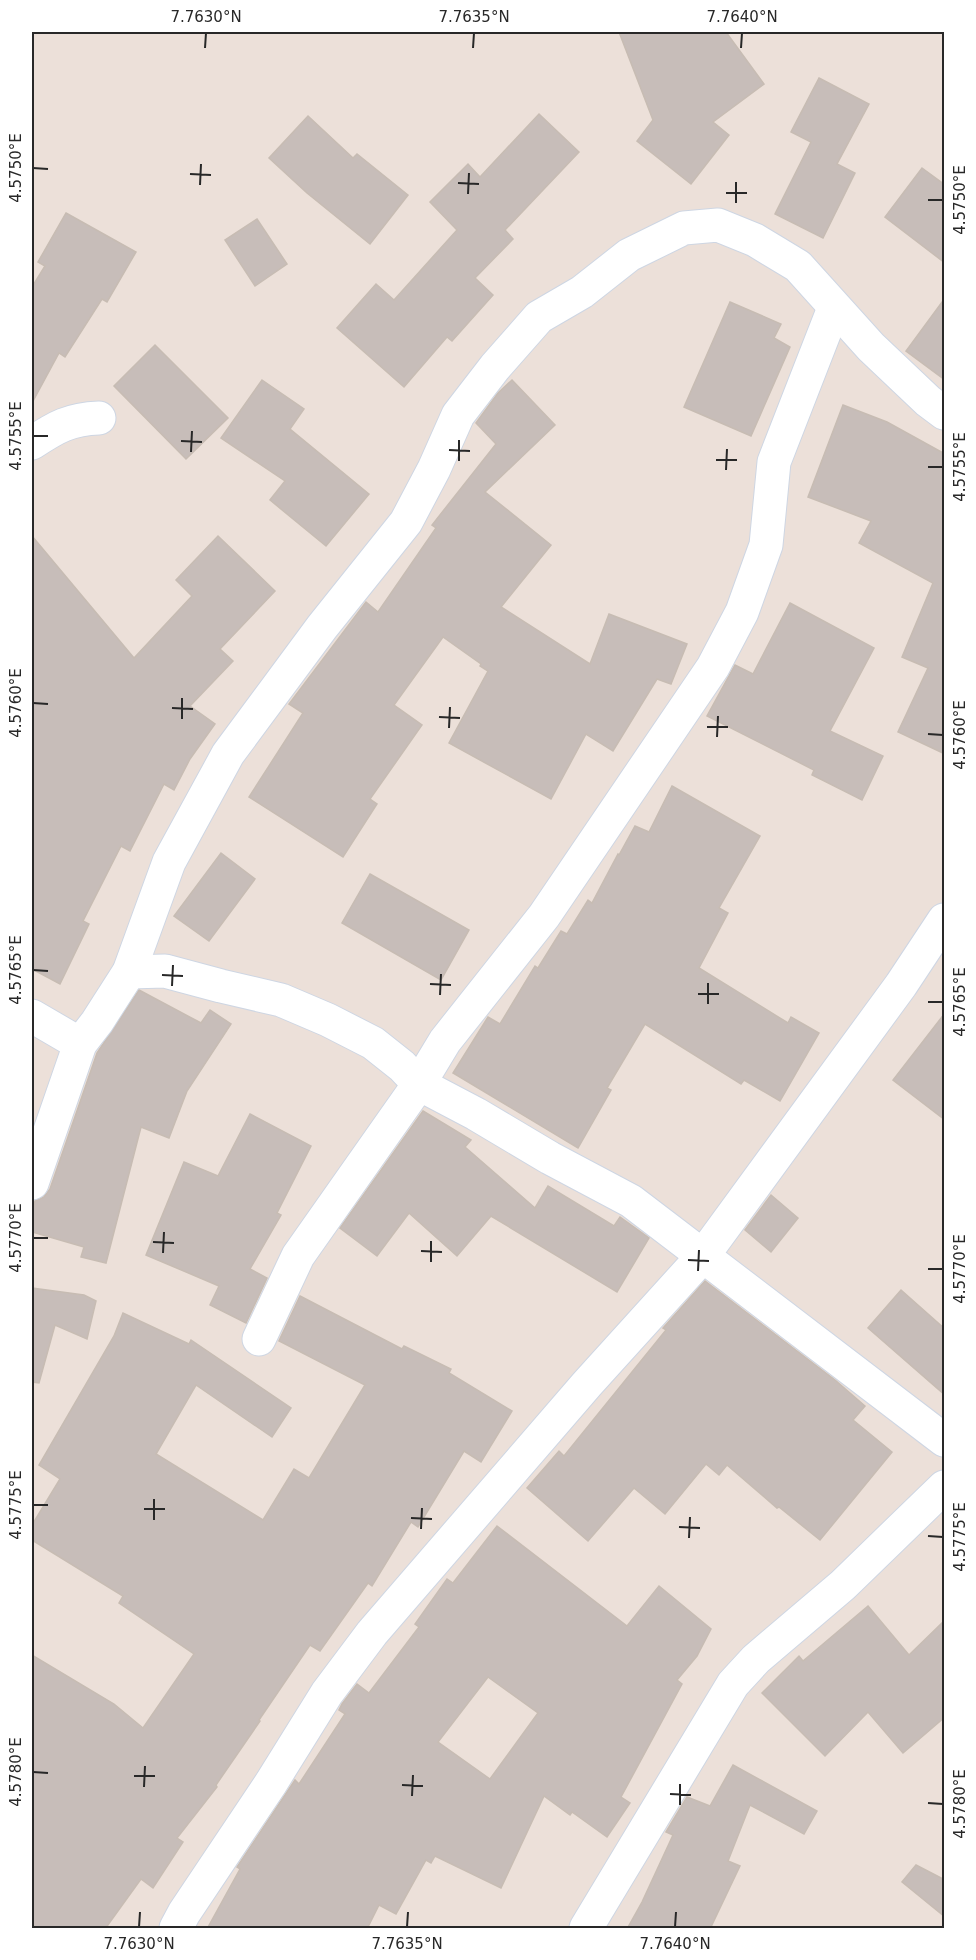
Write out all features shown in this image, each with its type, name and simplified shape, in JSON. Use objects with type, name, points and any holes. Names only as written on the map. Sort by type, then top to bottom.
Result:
[{"type":"street","points":[[32,1183],[80,1044],[129,972],[169,862],[228,754],[322,627],[406,522],[434,469],[458,415],[539,316],[582,292],[629,255],[684,228],[718,225],[755,240],[798,266],[871,347],[928,401],[945,413]]},
{"type":"street","points":[[259,1338],[298,1257],[419,1084],[445,1041],[544,916],[713,667],[742,612],[766,545],[774,462],[834,308]]},
{"type":"street","points":[[32,443],[51,430],[79,419],[99,418]]},
{"type":"street","points":[[176,1929],[184,1913],[271,1783],[327,1693],[372,1633],[587,1384],[702,1257],[894,995],[945,921]]},
{"type":"street","points":[[144,936],[165,971]]},
{"type":"street","points":[[129,972],[165,971],[221,987],[281,1000],[373,1043],[402,1066],[419,1084],[631,1201],[945,1440]]},
{"type":"street","points":[[32,1016],[80,1044]]},
{"type":"street","points":[[586,1929],[733,1684],[756,1659],[843,1584],[945,1487]]},
{"type":"building","points":[[619,32],[726,32],[764,84],[713,122],[729,135],[691,184],[637,141],[653,120]]},
{"type":"building","points":[[819,78],[869,104],[837,164],[855,173],[823,238],[775,214],[811,142],[791,132]]},
{"type":"building","points":[[539,114],[579,152],[505,230],[513,239],[475,278],[493,295],[452,341],[447,337],[404,387],[337,328],[376,284],[394,300],[457,230],[430,202],[468,164],[480,177]]},
{"type":"building","points":[[308,116],[353,158],[357,154],[408,195],[370,244],[307,193],[269,158]]},
{"type":"building","points":[[922,168],[945,185],[945,263],[885,217]]},
{"type":"building","points":[[66,213],[136,252],[107,302],[102,299],[65,357],[59,353],[32,403],[32,287],[45,266],[38,262]]},
{"type":"building","points":[[257,219],[287,264],[255,286],[225,240]]},
{"type":"building","points":[[945,298],[945,380],[906,351]]},
{"type":"building","points":[[730,302],[781,324],[774,338],[790,347],[751,436],[684,407]]},
{"type":"building","points":[[155,345],[228,418],[186,459],[114,386]]},
{"type":"building","points":[[262,380],[304,409],[290,429],[369,494],[326,546],[270,500],[285,481],[221,438]]},
{"type":"building","points":[[512,380],[555,425],[485,492],[551,545],[501,607],[590,664],[609,614],[687,644],[671,684],[657,679],[613,751],[586,734],[551,799],[449,743],[488,671],[443,637],[394,705],[422,725],[370,799],[377,804],[343,857],[249,797],[303,713],[289,704],[366,602],[378,612],[436,528],[432,525],[496,444],[476,423],[498,393]]},
{"type":"building","points":[[843,405],[887,422],[945,454],[945,754],[898,732],[928,668],[902,657],[933,583],[859,543],[871,521],[808,497]]},
{"type":"building","points":[[32,536],[134,658],[192,596],[176,580],[218,536],[275,591],[220,649],[233,661],[190,706],[215,724],[190,759],[174,790],[164,784],[130,851],[121,846],[83,921],[89,924],[60,984],[32,969]]},
{"type":"building","points":[[790,603],[874,648],[830,731],[883,756],[862,800],[812,775],[814,770],[707,716],[735,665],[753,674]]},
{"type":"building","points":[[672,786],[760,836],[719,908],[728,913],[699,968],[788,1023],[791,1017],[819,1033],[780,1101],[744,1080],[741,1084],[645,1024],[607,1088],[611,1090],[578,1148],[453,1073],[488,1017],[500,1024],[535,966],[538,968],[561,931],[567,934],[588,900],[592,903],[635,826],[649,832]]},
{"type":"building","points":[[221,853],[255,879],[209,941],[174,916]]},
{"type":"building","points":[[370,874],[469,930],[441,980],[342,923]]},
{"type":"building","points":[[139,990],[201,1023],[210,1010],[231,1024],[187,1091],[169,1138],[141,1127],[106,1263],[81,1257],[84,1247],[32,1232],[32,1214],[35,1201],[44,1197],[50,1189],[97,1053]]},
{"type":"building","points":[[945,1013],[945,1120],[893,1080]]},
{"type":"building","points":[[423,1111],[471,1140],[465,1147],[535,1208],[548,1186],[614,1226],[620,1217],[649,1238],[617,1292],[491,1216],[457,1256],[409,1213],[377,1256],[340,1228]]},
{"type":"building","points":[[250,1114],[311,1146],[277,1213],[281,1215],[250,1269],[267,1278],[246,1323],[210,1305],[219,1286],[146,1255],[184,1162],[218,1176]]},
{"type":"building","points":[[771,1195],[798,1218],[771,1252],[745,1230]]},
{"type":"building","points":[[705,1281],[835,1380],[865,1406],[853,1420],[892,1452],[820,1540],[779,1507],[777,1508],[727,1465],[719,1475],[706,1464],[665,1514],[634,1488],[588,1541],[527,1488],[559,1451],[564,1456],[666,1330],[663,1328]]},
{"type":"building","points":[[32,1288],[84,1295],[96,1301],[87,1339],[55,1325],[39,1383],[32,1382]]},
{"type":"building","points":[[901,1290],[945,1329],[945,1395],[868,1328]]},
{"type":"building","points":[[300,1296],[402,1349],[404,1346],[451,1369],[449,1373],[512,1411],[481,1462],[464,1451],[418,1527],[411,1522],[372,1586],[368,1583],[320,1651],[310,1645],[216,1785],[217,1787],[177,1838],[183,1842],[153,1888],[141,1879],[105,1929],[32,1929],[32,1655],[114,1704],[143,1728],[194,1654],[119,1603],[123,1596],[32,1540],[32,1525],[60,1479],[39,1465],[114,1336],[123,1313],[189,1344],[191,1340],[291,1408],[272,1437],[196,1385],[156,1454],[263,1520],[294,1469],[309,1478],[365,1385],[279,1341]]},
{"type":"building","points":[[497,1526],[627,1626],[659,1586],[711,1629],[697,1656],[677,1680],[682,1684],[621,1797],[630,1803],[607,1837],[572,1812],[570,1815],[544,1796],[501,1888],[435,1856],[431,1863],[426,1860],[396,1914],[379,1905],[367,1929],[207,1929],[240,1869],[237,1867],[295,1780],[299,1784],[345,1714],[339,1710],[342,1704],[357,1684],[369,1693],[419,1627],[415,1624],[447,1579],[453,1583]],"holes":[[[488,1677],[538,1713],[490,1779],[438,1742]]]},
{"type":"building","points":[[868,1606],[909,1655],[945,1620],[945,1717],[903,1753],[868,1712],[825,1756],[762,1693],[799,1656],[803,1661]]},
{"type":"building","points":[[733,1765],[817,1811],[804,1834],[750,1805],[728,1861],[740,1866],[710,1929],[627,1929],[673,1835],[666,1832],[687,1797],[710,1806]]},
{"type":"building","points":[[916,1865],[945,1880],[945,1917],[902,1882]]}]
